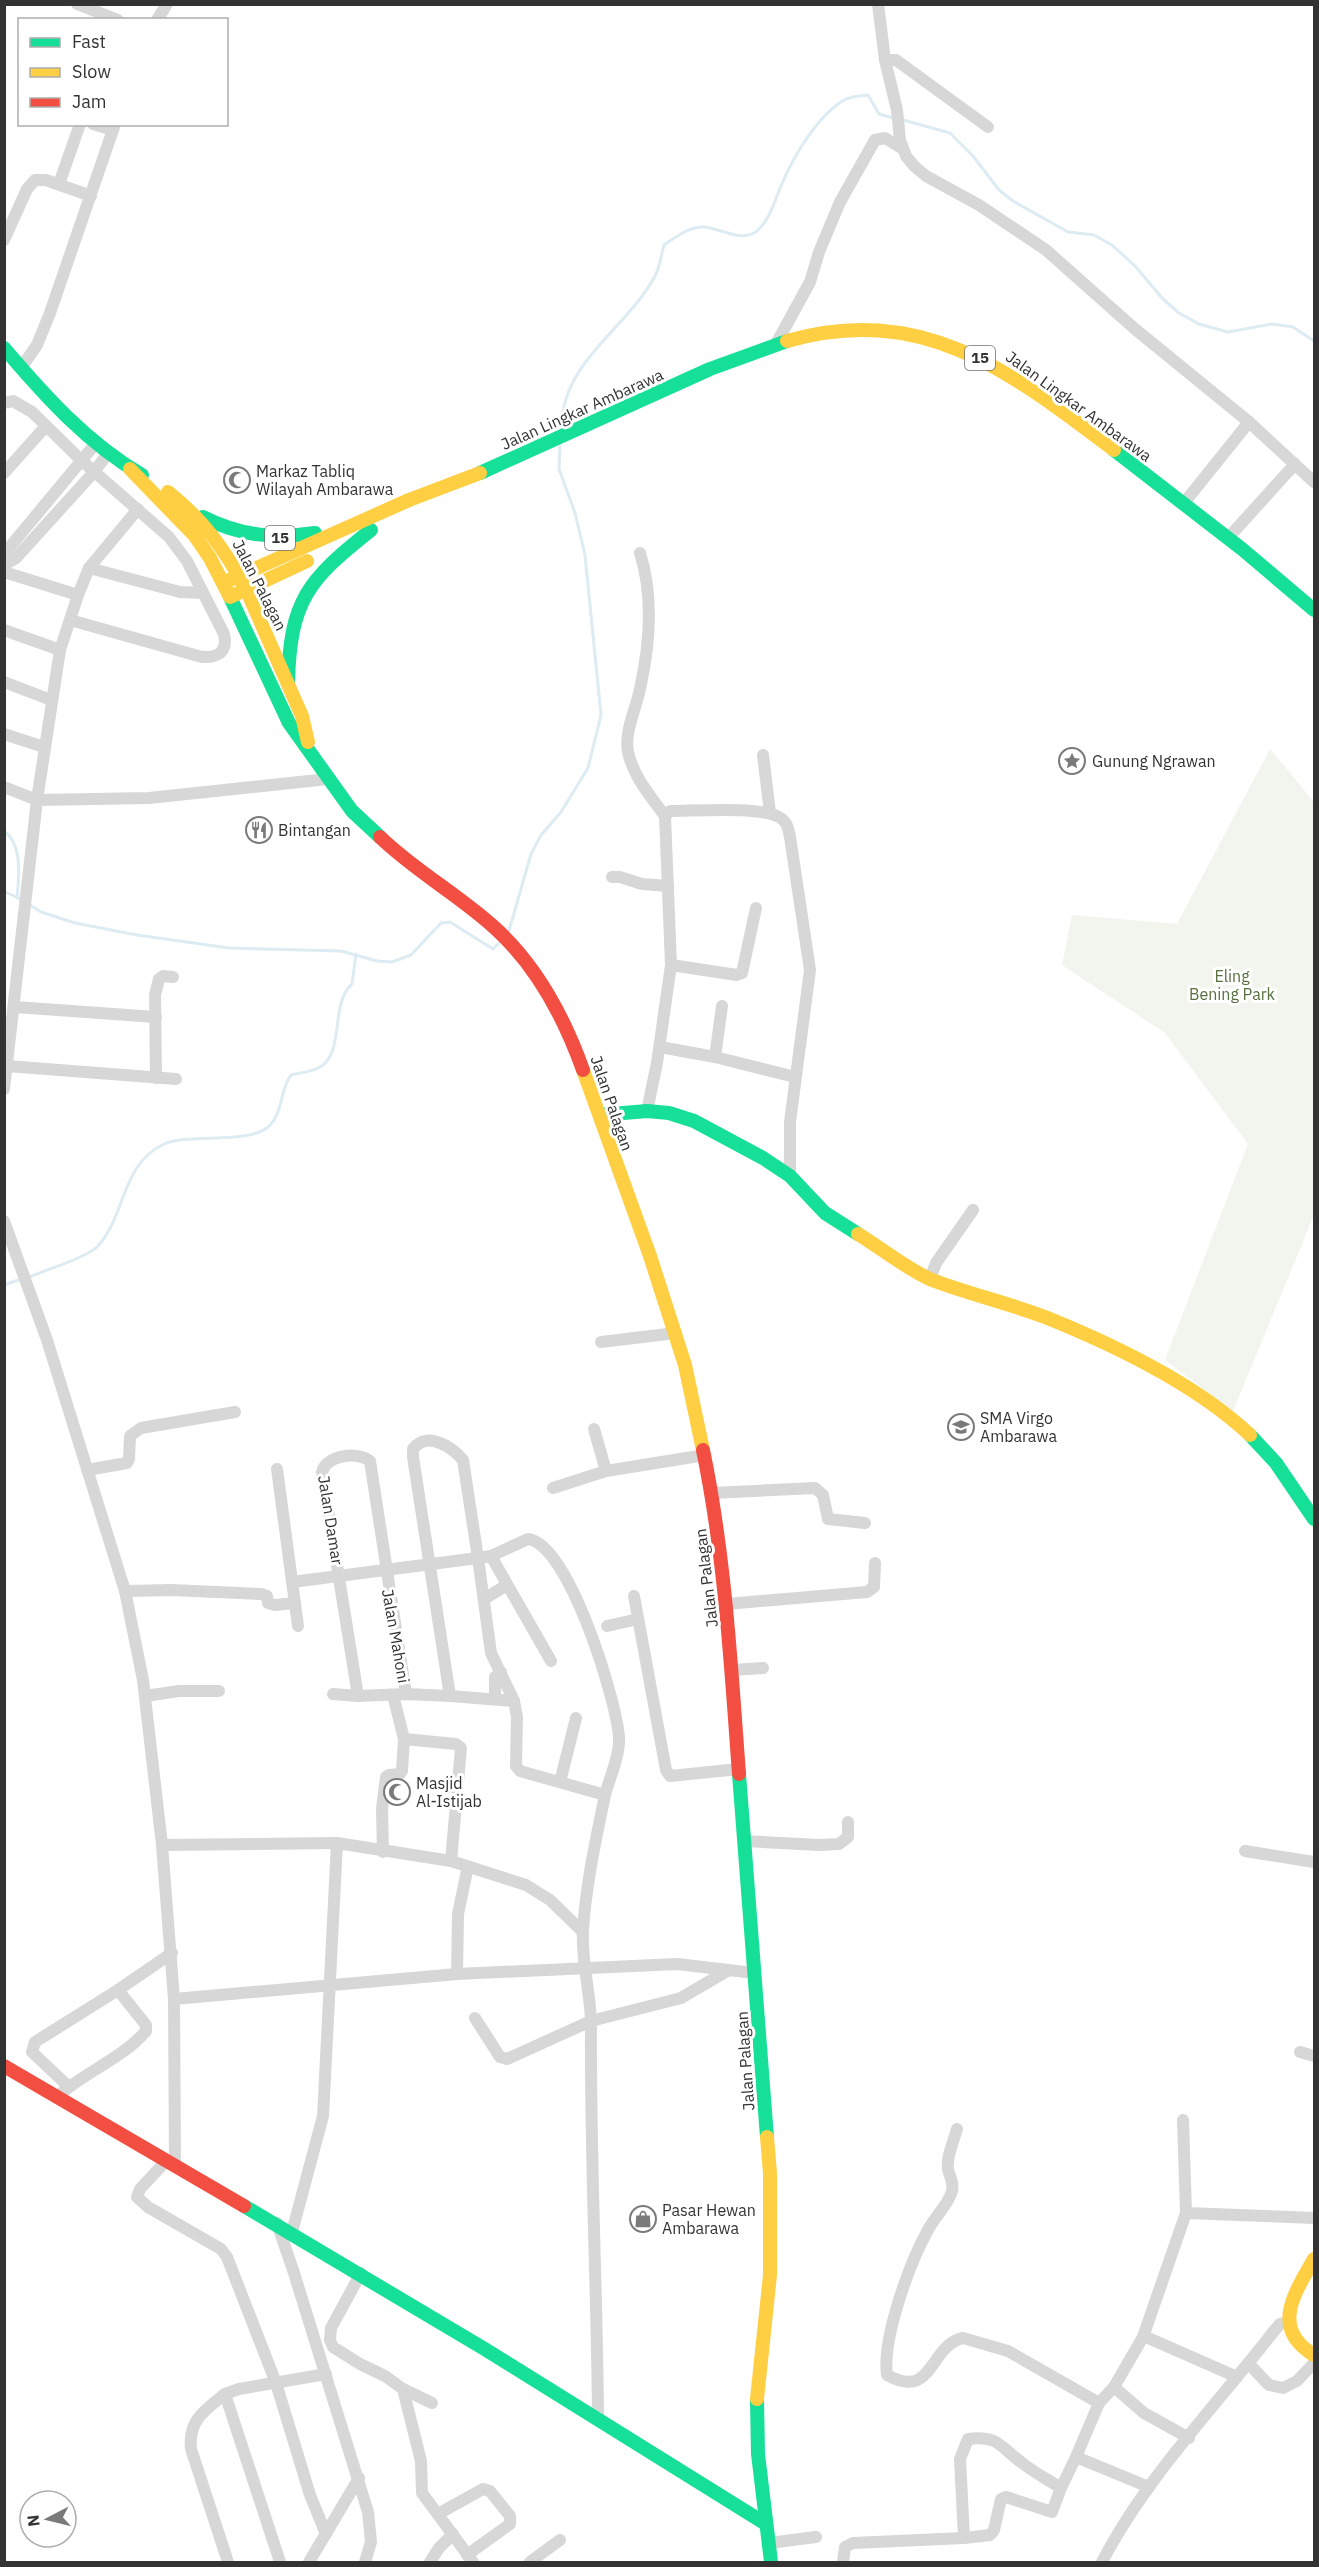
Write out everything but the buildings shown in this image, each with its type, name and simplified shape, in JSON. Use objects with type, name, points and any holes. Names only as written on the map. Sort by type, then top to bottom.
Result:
[{"type":"main road","name":"Jalan Lingkar Ambarawa","points":[[223,583],[369,524],[416,508],[453,485],[714,367],[812,335],[858,330],[899,333],[946,344],[990,362],[1025,384],[1229,537],[1273,572],[1314,610]]},
{"type":"main road","name":"Jalan Palagan","points":[[4,348],[96,443],[130,469],[150,478],[195,512],[215,536],[246,589],[288,683],[302,716],[311,753]]},
{"type":"main road","name":"Jalan Palagan","points":[[130,469],[145,487],[174,512],[196,538],[223,583],[289,723],[352,811],[386,843],[495,928],[518,953],[547,991],[570,1034],[676,1333],[712,1493],[732,1670],[772,2216],[770,2275],[759,2365],[756,2413],[771,2562]]},
{"type":"main road","name":"15","points":[[195,512],[218,525],[249,536],[282,538],[369,524]]},
{"type":"main road","name":"Jalan Lingkar Ambarawa","points":[[230,597],[369,524]]},
{"type":"main road","points":[[288,683],[287,652],[292,620],[304,591],[325,566],[369,524]]},
{"type":"main road","points":[[600,1115],[647,1111],[669,1113],[694,1121],[763,1158],[790,1176],[825,1212],[930,1279],[1044,1317],[1093,1338],[1173,1379],[1239,1425],[1260,1445],[1276,1463],[1314,1519]]},
{"type":"main road","points":[[4,2066],[63,2092],[171,2162],[361,2273],[598,2417],[766,2524]]},
{"type":"main road","points":[[1314,2259],[1288,2309],[1288,2322],[1293,2333],[1314,2355]]},
{"type":"street","points":[[878,4],[885,60],[903,149],[914,166],[926,176],[979,205],[1046,250],[1250,422],[1314,482]]},
{"type":"street","points":[[84,6],[113,18]]},
{"type":"street","points":[[885,60],[896,60],[988,127]]},
{"type":"street","points":[[59,184],[79,126]]},
{"type":"street","points":[[21,368],[37,345],[50,313],[114,127]]},
{"type":"street","points":[[776,345],[810,282],[819,252],[840,202],[875,140],[885,138],[903,149]]},
{"type":"street","points":[[4,240],[31,183],[40,178],[91,196]]},
{"type":"street","points":[[4,403],[13,401],[22,405],[169,537],[187,561],[224,634],[226,643],[224,651],[218,656],[202,657],[70,620]]},
{"type":"street","points":[[1184,503],[1250,422]]},
{"type":"street","points":[[4,473],[46,426]]},
{"type":"street","points":[[4,554],[96,443]]},
{"type":"street","points":[[4,565],[16,558],[94,472],[108,453]]},
{"type":"street","points":[[1229,537],[1295,464]]},
{"type":"street","points":[[4,1089],[8,1032],[15,1007],[37,800],[60,650],[89,568],[138,509]]},
{"type":"street","points":[[640,553],[648,583],[649,627],[640,690],[628,731],[627,750],[637,776],[665,816],[671,965],[660,1047],[647,1111]]},
{"type":"street","points":[[89,568],[180,591],[202,593]]},
{"type":"street","points":[[4,572],[78,595]]},
{"type":"street","points":[[4,630],[60,650]]},
{"type":"street","points":[[4,682],[51,700]]},
{"type":"street","points":[[4,734],[44,747]]},
{"type":"street","points":[[762,755],[770,813]]},
{"type":"street","points":[[4,787],[37,800],[149,798],[328,779]]},
{"type":"street","points":[[665,816],[670,811],[770,813],[787,824],[810,970],[790,1122],[790,1176]]},
{"type":"street","points":[[612,877],[620,877],[642,884],[668,886]]},
{"type":"street","points":[[671,965],[737,975],[742,973],[756,908]]},
{"type":"street","points":[[156,1078],[155,995],[159,979],[163,976],[173,977]]},
{"type":"street","points":[[715,1057],[722,1006]]},
{"type":"street","points":[[15,1007],[156,1017]]},
{"type":"street","points":[[660,1047],[715,1057],[795,1077]]},
{"type":"street","points":[[7,1066],[176,1079]]},
{"type":"street","points":[[930,1279],[936,1263],[973,1210]]},
{"type":"street","points":[[4,1221],[8,1248],[24,1279],[47,1340],[125,1591],[145,1696],[162,1845],[174,1999],[171,2162],[137,2193],[139,2201],[221,2249],[227,2257],[276,2383],[310,2494],[326,2534]]},
{"type":"street","points":[[601,1342],[676,1333]]},
{"type":"street","points":[[87,1470],[127,1463],[130,1436],[141,1428],[235,1412]]},
{"type":"street","points":[[594,1429],[606,1471]]},
{"type":"street","points":[[450,1696],[413,1449],[429,1440],[448,1446],[463,1460],[491,1653],[514,1701],[517,1717],[516,1766],[520,1771],[605,1795]]},
{"type":"street","name":"Jalan Mahoni","points":[[323,1466],[330,1461],[352,1455],[364,1456],[370,1461],[399,1694],[514,1701]]},
{"type":"street","points":[[552,1488],[606,1471],[705,1455]]},
{"type":"street","name":"Jalan Damar","points":[[323,1466],[323,1480],[358,1696]]},
{"type":"street","points":[[277,1469],[298,1626]]},
{"type":"street","points":[[712,1493],[815,1488],[823,1495],[828,1519],[865,1523]]},
{"type":"street","points":[[292,1582],[491,1556],[528,1539],[541,1544],[560,1570],[577,1599],[589,1628],[616,1713],[619,1741],[605,1795],[583,1932],[591,2021],[590,2110],[597,2288],[598,2417]]},
{"type":"street","points":[[491,1556],[551,1661]]},
{"type":"street","points":[[726,1604],[867,1592],[874,1587],[875,1563]]},
{"type":"street","points":[[484,1599],[507,1585]]},
{"type":"street","points":[[125,1591],[171,1590],[261,1594],[267,1596],[271,1605],[295,1603]]},
{"type":"street","points":[[634,1596],[666,1770],[670,1776],[677,1776],[739,1769]]},
{"type":"street","points":[[607,1626],[638,1619]]},
{"type":"street","points":[[732,1670],[763,1668]]},
{"type":"street","points":[[495,1699],[495,1677],[501,1672]]},
{"type":"street","points":[[145,1696],[191,1690],[219,1691]]},
{"type":"street","points":[[333,1694],[358,1696],[399,1694],[404,1739],[402,1773],[389,1774],[386,1778],[382,1809],[383,1852]]},
{"type":"street","points":[[560,1782],[576,1718]]},
{"type":"street","points":[[404,1739],[456,1744],[461,1748],[450,1861]]},
{"type":"street","points":[[745,1841],[839,1844],[848,1837],[848,1821]]},
{"type":"street","points":[[162,1845],[337,1843],[450,1861],[526,1885],[550,1900],[583,1932]]},
{"type":"street","points":[[292,2232],[323,2116],[337,1843]]},
{"type":"street","points":[[1245,1851],[1314,1862]]},
{"type":"street","points":[[457,1974],[458,1914],[468,1866]]},
{"type":"street","points":[[118,1990],[146,2025],[146,2031],[123,2052],[63,2092],[32,2052],[35,2042],[172,1953]]},
{"type":"street","points":[[174,1999],[457,1974],[677,1964],[754,1973]]},
{"type":"street","points":[[475,2018],[500,2057],[507,2059],[591,2021],[681,1998],[727,1971]]},
{"type":"street","points":[[1300,2052],[1314,2055]]},
{"type":"street","points":[[843,2562],[845,2547],[853,2543],[990,2535],[994,2530],[1001,2499],[1006,2497],[1052,2512],[1100,2403],[1114,2387],[1143,2337],[1186,2213],[1183,2120]]},
{"type":"street","points":[[957,2129],[948,2168],[953,2181],[952,2193],[946,2205],[936,2214],[918,2248],[886,2349],[887,2375],[908,2382],[920,2378],[929,2372],[948,2346],[963,2338],[1008,2351],[1100,2403]]},
{"type":"street","points":[[1186,2213],[1314,2218]]},
{"type":"street","points":[[277,2223],[359,2478],[371,2530],[370,2552],[365,2562]]},
{"type":"street","points":[[361,2273],[331,2328],[330,2340],[333,2347],[385,2376],[403,2389],[432,2403]]},
{"type":"street","points":[[1102,2562],[1149,2487],[1280,2324],[1288,2322]]},
{"type":"street","points":[[1143,2337],[1237,2377]]},
{"type":"street","points":[[1249,2364],[1269,2385],[1283,2388],[1297,2380],[1314,2363]]},
{"type":"street","points":[[228,2562],[191,2449],[190,2429],[225,2394],[239,2389],[326,2374]]},
{"type":"street","points":[[1114,2387],[1144,2413],[1189,2438]]},
{"type":"street","points":[[403,2389],[421,2461],[422,2493],[470,2559],[510,2524],[510,2516],[490,2491],[483,2489],[438,2514]]},
{"type":"street","points":[[225,2394],[280,2562]]},
{"type":"street","points":[[964,2538],[960,2458],[968,2439],[991,2440],[1002,2444],[1019,2461],[1061,2488]]},
{"type":"street","points":[[1076,2457],[1149,2487]]},
{"type":"street","points":[[309,2562],[359,2478]]},
{"type":"street","points":[[430,2562],[439,2548],[453,2534]]},
{"type":"street","points":[[769,2542],[816,2537]]},
{"type":"street","points":[[530,2562],[560,2540]]},
{"type":"green space","name":"Eling Bening Park","points":[[1270,749],[1314,802],[1314,1215],[1233,1411],[1165,1360],[1248,1144],[1165,1033],[1062,965],[1072,915],[1177,924]]},
{"type":"waterway","points":[[561,428],[564,404],[572,383],[584,364],[643,295],[657,272],[664,245],[682,233],[701,227],[744,236],[758,230],[769,215],[786,175],[807,137],[826,115],[846,99],[868,95],[879,114],[893,118]]},
{"type":"waterway","points":[[903,120],[950,133],[973,156],[999,190],[1013,201],[1068,232],[1094,235],[1112,245],[1135,266],[1163,299],[1179,313],[1199,324],[1228,332],[1272,324],[1293,327],[1314,341]]},
{"type":"waterway","points":[[508,934],[531,854],[541,835],[561,812],[588,768],[601,715],[585,555],[575,513],[559,469],[560,446]]},
{"type":"waterway","points":[[4,831],[10,837],[17,853],[19,871],[17,898]]},
{"type":"waterway","points":[[4,891],[22,900]]},
{"type":"waterway","points":[[30,905],[41,912],[75,923],[137,935],[229,948],[341,951],[377,961],[392,962],[411,955],[441,923],[450,922],[493,949],[499,943]]},
{"type":"waterway","points":[[27,1278],[75,1259],[98,1246],[107,1234],[139,1164],[164,1144],[189,1139],[250,1135],[270,1125],[277,1114],[291,1075],[318,1068],[327,1061],[332,1052],[341,1004],[352,984],[356,954]]},
{"type":"waterway","points":[[4,1285],[21,1279]]},
{"type":"traffic: fast","points":[[480,473],[710,369],[787,341]]},
{"type":"traffic: fast","points":[[4,348],[68,418],[103,448],[142,475]]},
{"type":"traffic: fast","points":[[1114,450],[1242,549],[1314,610]]},
{"type":"traffic: fast","points":[[203,517],[244,532],[272,536],[315,533]]},
{"type":"traffic: fast","points":[[288,683],[293,631],[307,594],[332,563],[371,530]]},
{"type":"traffic: fast","points":[[230,597],[289,723],[352,811],[380,837]]},
{"type":"traffic: fast","points":[[600,1115],[647,1111],[669,1113],[694,1121],[763,1158],[790,1176],[825,1213],[858,1234]]},
{"type":"traffic: fast","points":[[1250,1435],[1276,1463],[1314,1519]]},
{"type":"traffic: fast","points":[[739,1774],[767,2137]]},
{"type":"traffic: fast","points":[[244,2206],[483,2348],[766,2524]]},
{"type":"traffic: fast","points":[[757,2399],[758,2454],[771,2562]]},
{"type":"traffic: slow","points":[[787,341],[836,331],[882,331],[924,338],[964,352],[1002,371],[1114,450]]},
{"type":"traffic: slow","points":[[130,469],[195,536],[210,558],[230,597],[307,561]]},
{"type":"traffic: slow","points":[[223,583],[409,500],[480,473]]},
{"type":"traffic: slow","points":[[168,492],[192,513],[212,536],[245,588]]},
{"type":"traffic: slow","points":[[246,589],[302,716],[308,742]]},
{"type":"traffic: slow","points":[[583,1070],[650,1256],[685,1365],[703,1450]]},
{"type":"traffic: slow","points":[[858,1234],[923,1276],[1045,1317],[1153,1367],[1205,1399],[1250,1435]]},
{"type":"traffic: slow","points":[[757,2399],[770,2275],[770,2173],[767,2137]]},
{"type":"traffic: slow","points":[[1314,2259],[1294,2296],[1289,2321],[1292,2333],[1300,2344],[1314,2355]]},
{"type":"traffic: jam","points":[[380,837],[481,916],[524,959],[548,993],[583,1070]]},
{"type":"traffic: jam","points":[[703,1450],[722,1571],[739,1774]]},
{"type":"traffic: jam","points":[[4,2066],[244,2206]]},
{"type":"place","name":"Markaz Tabliq Wilayah Ambarawa","points":[[237,480]]},
{"type":"place","name":"Gunung Ngrawan","points":[[1072,761]]},
{"type":"place","name":"Bintangan","points":[[259,830]]},
{"type":"place","name":"SMA Virgo Ambarawa","points":[[961,1427]]},
{"type":"place","name":"Masjid Al-Istijab","points":[[397,1792]]},
{"type":"place","name":"Pasar Hewan Ambarawa","points":[[643,2219]]}]
